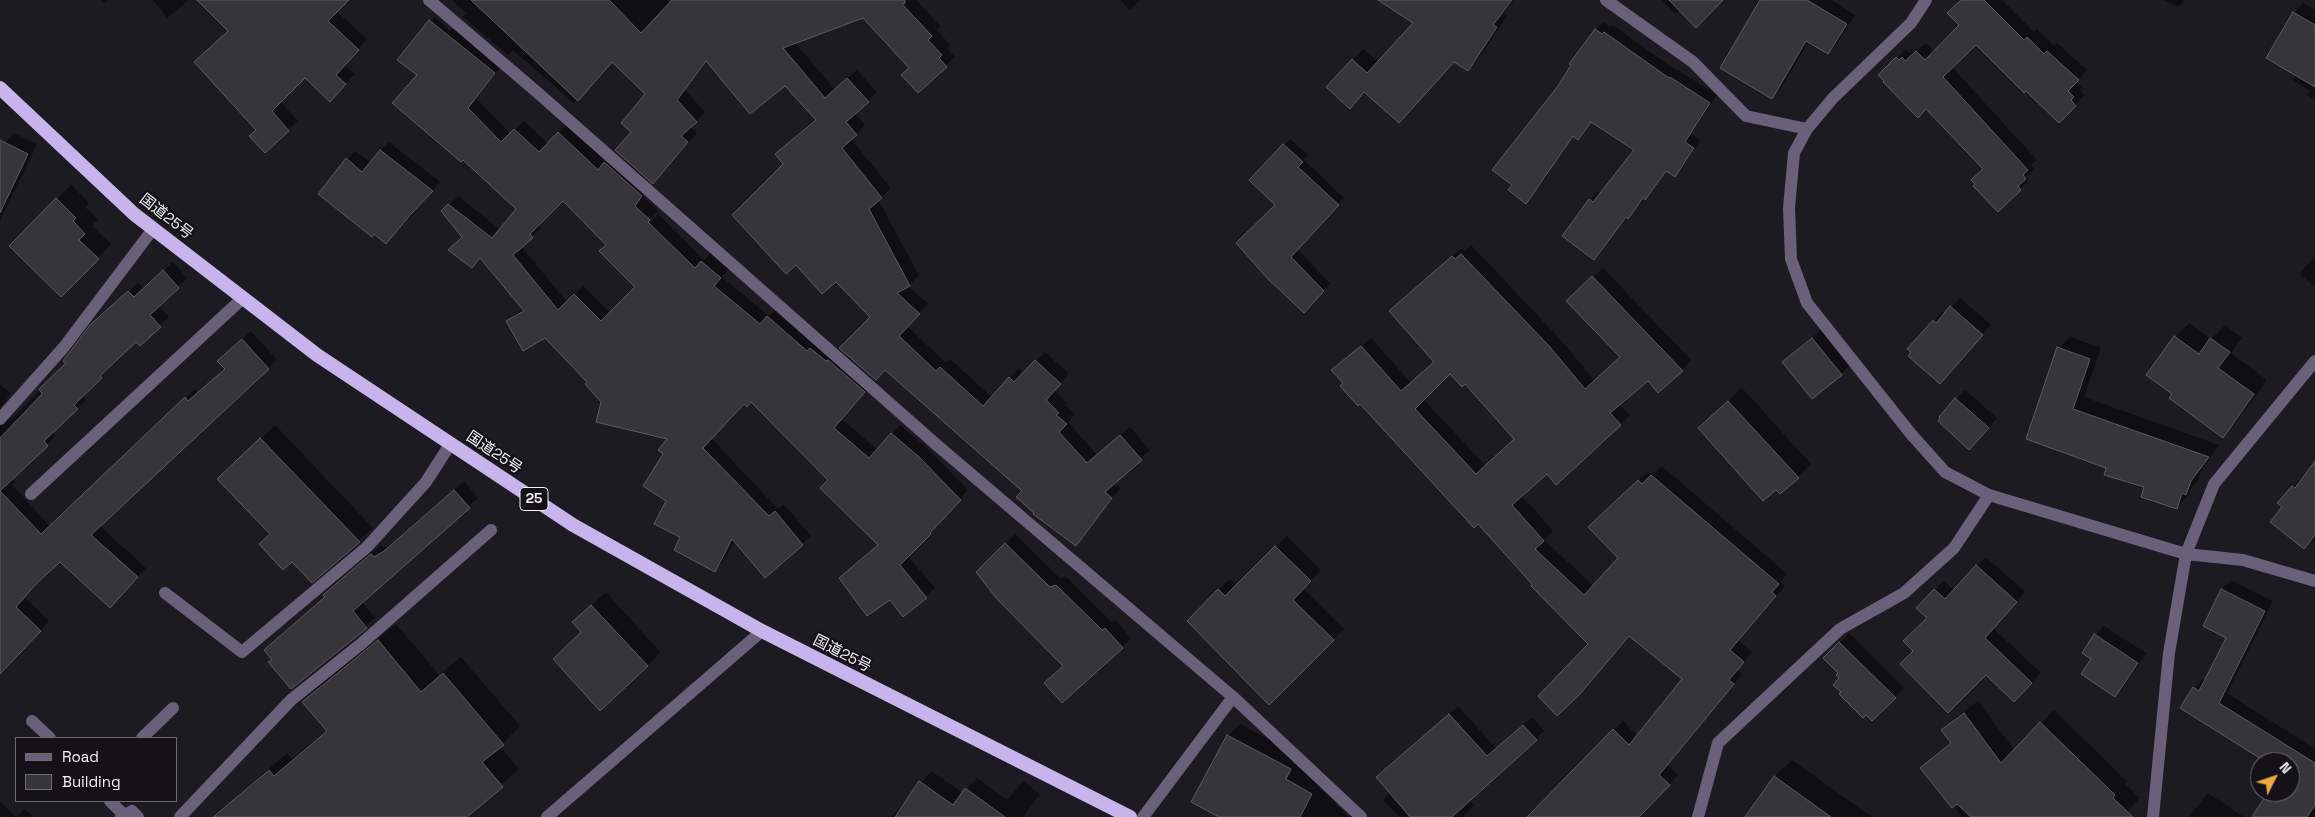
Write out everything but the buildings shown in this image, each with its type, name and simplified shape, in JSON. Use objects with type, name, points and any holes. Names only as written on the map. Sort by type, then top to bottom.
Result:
[{"type":"highway","name":"国道25号","points":[[0,88],[134,214],[317,355],[572,525],[762,631],[1130,817]]},
{"type":"street","points":[[429,0],[538,93],[938,446],[1233,697],[1362,817]]},
{"type":"street","points":[[1606,0],[1693,62],[1746,116],[1807,129]]},
{"type":"street","points":[[1926,0],[1911,23],[1833,98],[1807,129],[1794,153],[1790,208],[1791,260],[1808,303],[1911,434],[1945,472],[1989,495],[2186,554],[2243,560],[2315,581]]},
{"type":"street","points":[[0,419],[64,347],[153,229]]},
{"type":"street","points":[[31,494],[243,298]]},
{"type":"street","points":[[2153,817],[2169,653],[2186,554],[2214,484],[2315,361]]},
{"type":"street","points":[[165,593],[242,652],[367,547],[426,482],[450,444]]},
{"type":"street","points":[[1698,817],[1718,743],[1840,628],[1904,593],[1954,548],[1989,495]]},
{"type":"street","points":[[180,817],[292,700],[361,644],[492,530]]},
{"type":"street","points":[[547,817],[762,631]]},
{"type":"street","points":[[1143,817],[1233,697]]},
{"type":"street","points":[[143,737],[173,708]]},
{"type":"street","points":[[32,721],[49,737]]},
{"type":"street","points":[[111,802],[123,816],[132,811],[138,817]]}]
